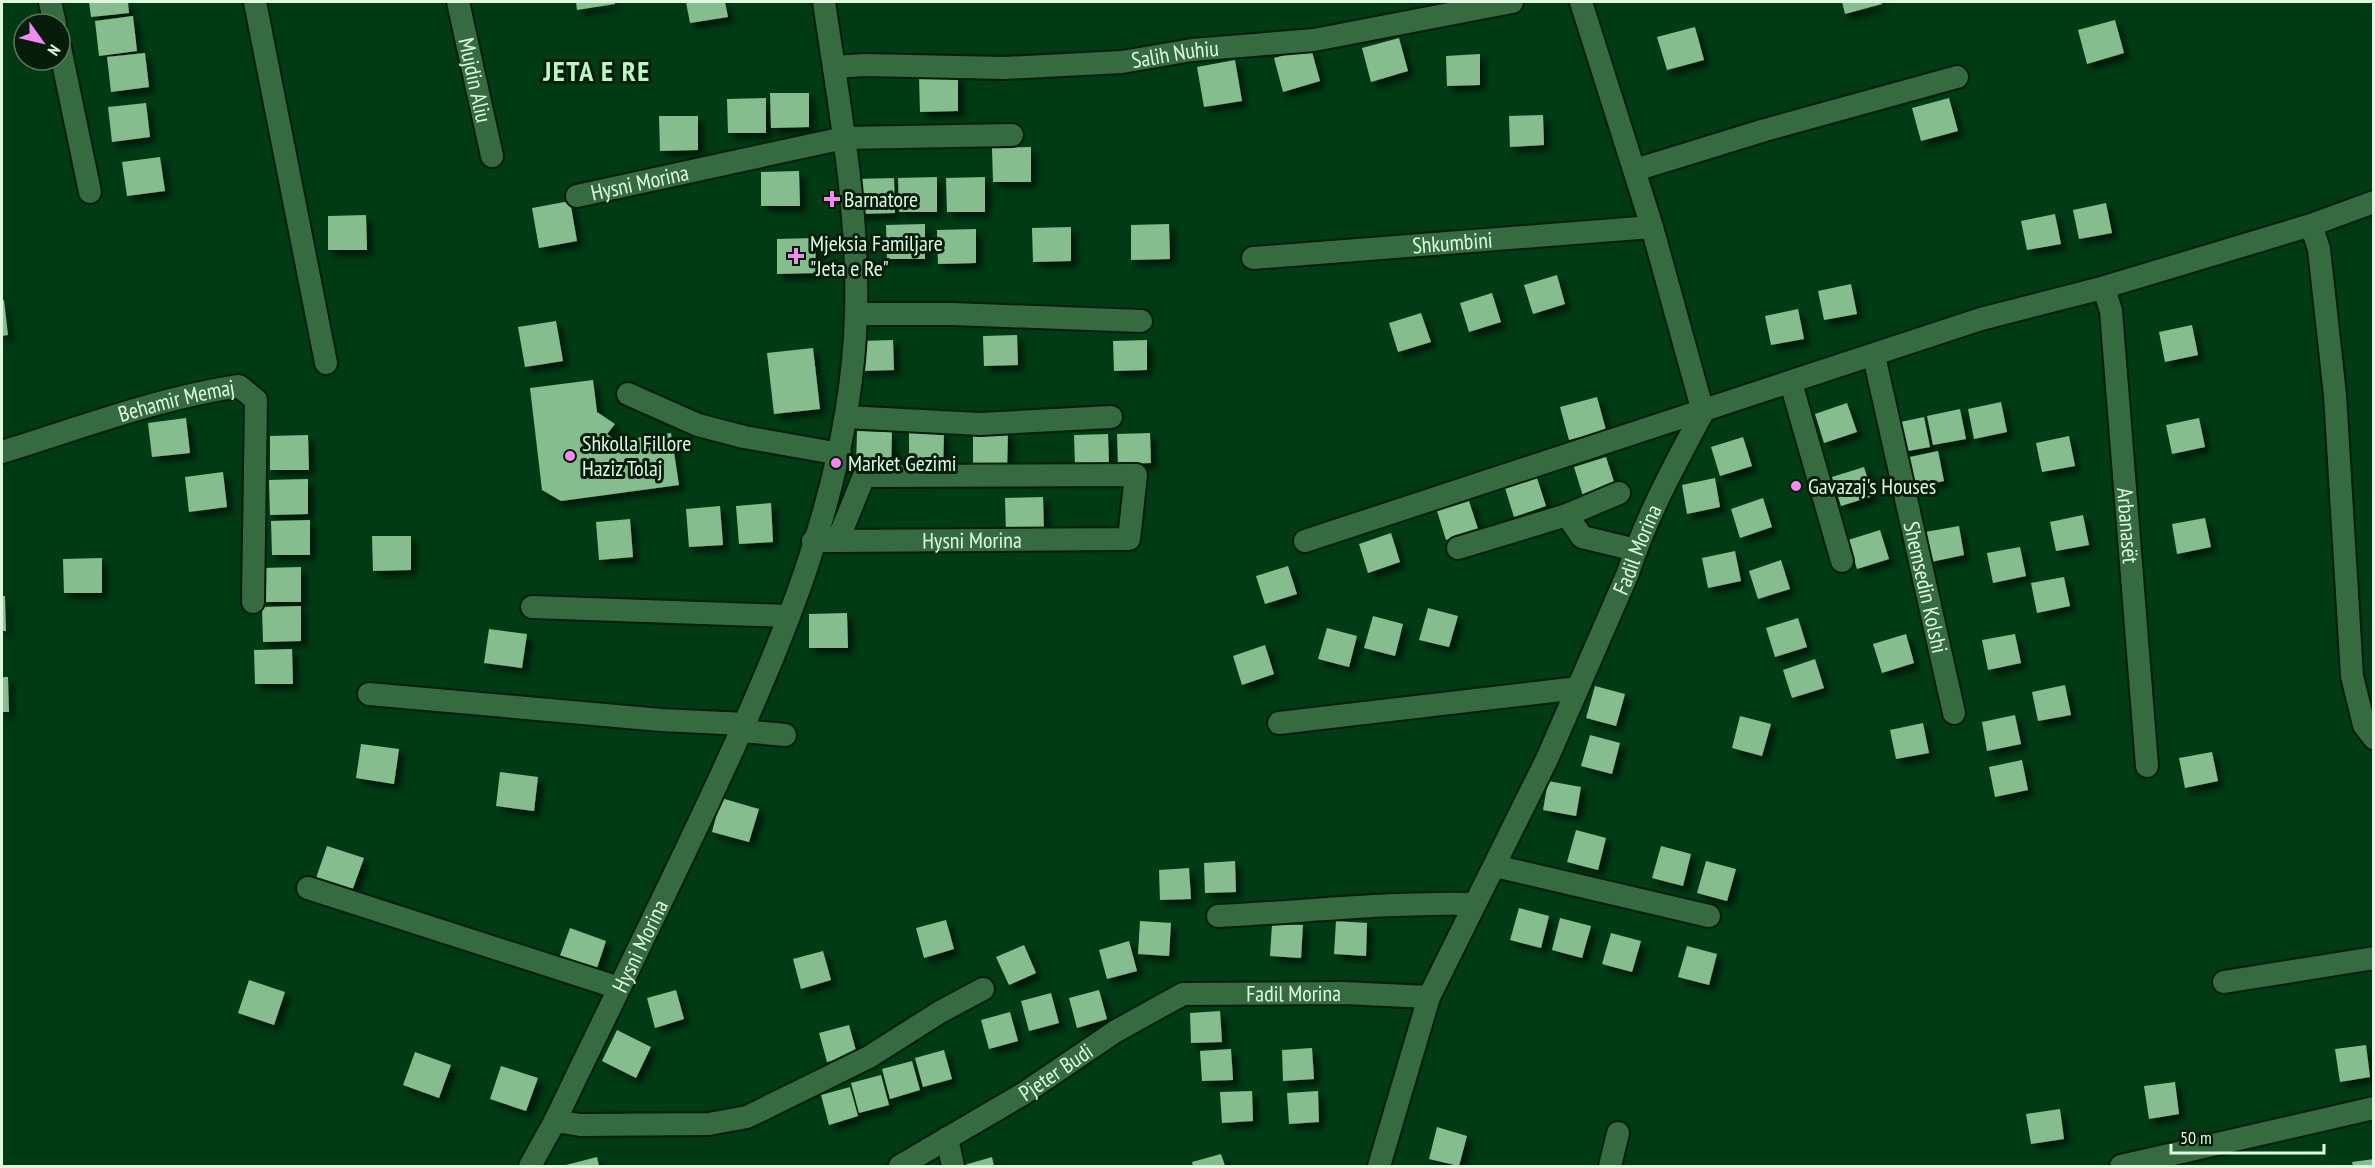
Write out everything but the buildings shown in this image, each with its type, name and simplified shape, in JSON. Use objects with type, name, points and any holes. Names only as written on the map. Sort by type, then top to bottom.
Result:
[{"type":"street","points":[[255,2],[326,363]]},
{"type":"street","name":"Mujdin Aliu","points":[[458,2],[492,156]]},
{"type":"street","name":"Hysni Morina","points":[[530,1167],[555,1121],[744,727],[788,616],[824,542],[827,508],[846,417],[856,314],[849,172],[824,2]]},
{"type":"street","name":"Salih Nuhiu","points":[[834,67],[865,65],[1004,68],[1122,62],[1192,50],[1314,40],[1512,2]]},
{"type":"street","points":[[1588,3],[1703,412]]},
{"type":"street","points":[[65,72],[90,192]]},
{"type":"street","points":[[1635,170],[1765,130],[1957,77]]},
{"type":"street","points":[[844,138],[932,128],[1012,135]]},
{"type":"street","name":"Hysni Morina","points":[[577,196],[844,138]]},
{"type":"street","points":[[1305,541],[1981,319],[2098,289],[2311,225],[2373,202]]},
{"type":"street","points":[[2311,225],[2319,249],[2334,395],[2352,676],[2364,725],[2373,738]]},
{"type":"street","name":"Shkumbini","points":[[1253,258],[1652,227]]},
{"type":"street","name":"Arbanasët","points":[[2098,289],[2106,295],[2111,311],[2147,766]]},
{"type":"street","points":[[856,314],[953,314],[1141,321]]},
{"type":"street","name":"Shemsedin Kolshi","points":[[1874,356],[1954,713]]},
{"type":"street","points":[[1791,383],[1842,561]]},
{"type":"street","name":"Behamir Memaj","points":[[2,452],[125,413],[213,390],[239,386],[256,400],[253,602]]},
{"type":"street","points":[[628,394],[698,425],[744,437],[840,454]]},
{"type":"street","name":"Fadil Morina","points":[[1379,1167],[1429,997],[1547,759],[1636,550],[1674,466],[1703,412]]},
{"type":"street","points":[[846,417],[980,424],[1111,417]]},
{"type":"street","name":"Hysni Morina","points":[[1136,475],[1130,539],[824,542],[843,530],[864,476],[1136,475]]},
{"type":"street","points":[[1458,548],[1567,515],[1619,493]]},
{"type":"street","points":[[1567,515],[1582,537],[1636,550]]},
{"type":"street","points":[[532,608],[788,616]]},
{"type":"street","points":[[1279,723],[1578,688]]},
{"type":"street","points":[[369,694],[744,727],[785,735]]},
{"type":"street","points":[[1495,866],[1709,916]]},
{"type":"street","points":[[309,888],[619,988]]},
{"type":"street","points":[[1218,916],[1316,911],[1409,902],[1474,904]]},
{"type":"street","points":[[2224,982],[2373,958]]},
{"type":"street","points":[[555,1121],[580,1125],[709,1124],[747,1118],[869,1057],[940,1012],[983,989]]},
{"type":"street","name":"Fadil Morina","points":[[1161,1005],[1183,994],[1343,993],[1429,997]]},
{"type":"street","name":"Pjeter Budi","points":[[900,1167],[1023,1094],[1116,1031],[1161,1005]]},
{"type":"street","points":[[2121,1167],[2373,1108]]},
{"type":"street","points":[[1610,1167],[1618,1133]]},
{"type":"street","points":[[947,1138],[953,1167]]},
{"type":"place","name":"Barnatore","points":[[832,199]]},
{"type":"place","name":"Mjeksia Familjare \"Jeta e Re\"","points":[[796,256]]},
{"type":"place","name":"Shkolla Fillore Haziz Tolaj","points":[[570,456]]},
{"type":"place","name":"Market Gezimi","points":[[836,463]]},
{"type":"place","name":"Gavazaj's Houses","points":[[1796,486]]},
{"type":"district","name":"JETA E RE","points":[[597,70]]}]
